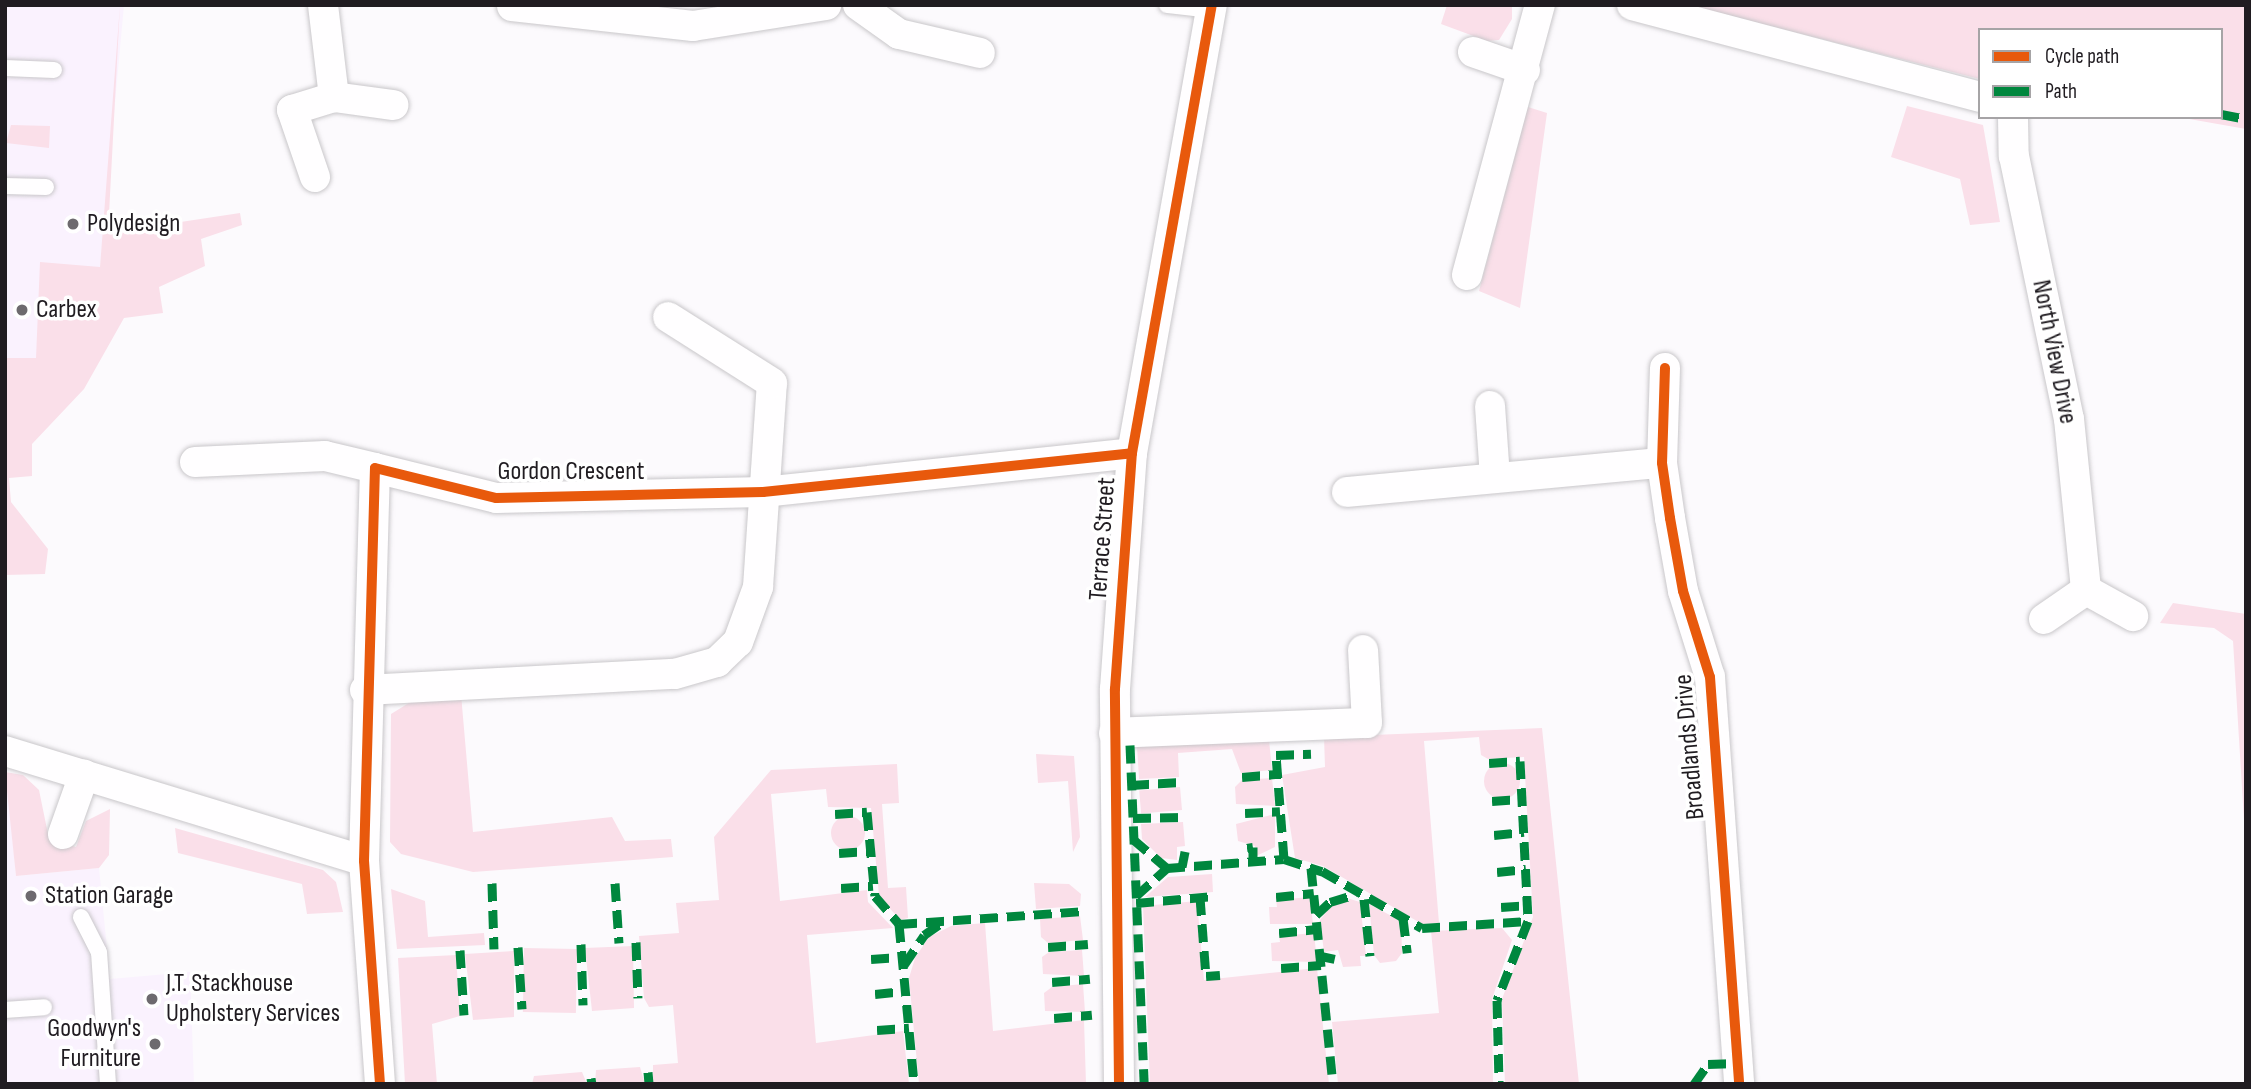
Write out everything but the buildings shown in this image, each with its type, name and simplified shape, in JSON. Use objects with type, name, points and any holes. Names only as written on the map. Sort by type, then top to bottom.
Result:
[{"type":"street","points":[[323,5],[334,97]]},
{"type":"street","points":[[512,6],[691,15],[826,5]]},
{"type":"street","points":[[858,5],[899,34],[979,53]]},
{"type":"street","points":[[1467,275],[1525,70],[1540,5]]},
{"type":"street","points":[[1632,5],[1978,96]]},
{"type":"street","name":"Terrace Street","points":[[1119,1084],[1114,733],[1132,453],[1212,8]]},
{"type":"street","points":[[1473,52],[1525,70]]},
{"type":"street","points":[[315,177],[292,110],[334,97],[393,105]]},
{"type":"street","name":"North View Drive","points":[[2013,119],[2014,156],[2069,419],[2087,590]]},
{"type":"street","points":[[365,690],[675,674],[717,662],[738,642],[758,587],[772,383],[668,317]]},
{"type":"street","name":"Broadlands Drive","points":[[1665,368],[1662,463],[1683,591],[1710,677],[1739,1084]]},
{"type":"street","points":[[1490,406],[1495,477]]},
{"type":"street","name":"Gordon Crescent","points":[[195,463],[325,456],[496,498],[763,492],[1132,453]]},
{"type":"street","points":[[1347,492],[1662,463]]},
{"type":"street","points":[[375,468],[365,690],[364,861],[380,1084]]},
{"type":"street","points":[[2044,619],[2087,590],[2133,616]]},
{"type":"street","points":[[1114,733],[1367,723],[1363,650]]},
{"type":"street","points":[[5,751],[364,861]]},
{"type":"street","points":[[63,835],[83,775]]},
{"type":"lane","points":[[1167,5],[1212,8]]},
{"type":"lane","points":[[5,68],[54,70]]},
{"type":"lane","points":[[5,186],[46,187]]},
{"type":"lane","points":[[81,917],[99,952],[108,1084]]},
{"type":"lane","points":[[5,1010],[44,1007]]},
{"type":"shaded area","points":[[5,5],[124,5],[100,267],[36,359],[5,358]]},
{"type":"shaded area","points":[[120,5],[108,233],[240,213],[242,225],[201,239],[205,266],[159,287],[163,313],[124,318],[84,389],[32,444],[32,476],[9,478],[11,502],[48,549],[45,574],[5,575],[5,358],[36,358],[40,262],[100,267]]},
{"type":"shaded area","points":[[1447,5],[1512,5],[1512,19],[1499,40],[1487,41],[1441,24]]},
{"type":"shaded area","points":[[1687,5],[2246,5],[2246,129],[2189,119],[2223,119],[2223,28],[1978,28],[1978,78]]},
{"type":"shaded area","points":[[1907,106],[1983,125],[2000,222],[1970,225],[1960,179],[1891,157]]},
{"type":"shaded area","points":[[1528,107],[1547,113],[1520,308],[1479,291]]},
{"type":"shaded area","points":[[11,125],[50,126],[49,148],[6,143]]},
{"type":"shaded area","points":[[2173,603],[2246,614],[2246,853],[2233,641],[2214,628],[2160,623]]},
{"type":"shaded area","points":[[461,694],[473,832],[612,817],[625,841],[671,839],[673,857],[473,872],[401,854],[390,842],[391,714],[417,698]]},
{"type":"shaded area","points":[[1542,728],[1579,1084],[1505,1084],[1502,999],[1533,917],[1524,757],[1488,759],[1481,755],[1479,737],[1424,741],[1439,923],[1422,924],[1323,866],[1295,858],[1282,775],[1325,767],[1324,737]]},
{"type":"shaded area","points":[[1269,740],[1272,770],[1241,773],[1232,749],[1178,753],[1179,777],[1139,779],[1137,746]]},
{"type":"shaded area","points":[[1036,754],[1074,756],[1080,837],[1073,852],[1068,781],[1038,783]]},
{"type":"shaded area","points":[[1502,763],[1515,768],[1520,781],[1515,794],[1502,799],[1489,794],[1484,781],[1489,768]]},
{"type":"shaded area","points":[[897,764],[899,803],[882,804],[888,888],[906,887],[908,918],[900,920],[879,896],[871,808],[828,807],[826,789],[771,794],[780,901],[867,890],[868,902],[893,928],[807,935],[816,1043],[903,1031],[909,1084],[653,1084],[653,1065],[678,1063],[673,1005],[649,1007],[644,998],[639,936],[679,933],[676,903],[719,900],[714,837],[771,770]]},
{"type":"shaded area","points":[[5,772],[23,775],[39,790],[49,839],[76,847],[86,821],[110,809],[109,855],[99,868],[16,876]]},
{"type":"shaded area","points":[[6,772],[16,876],[99,868],[110,979],[190,972],[194,1084],[5,1084]]},
{"type":"shaded area","points":[[1272,778],[1275,806],[1236,804],[1235,787],[1242,780]]},
{"type":"shaded area","points":[[1180,787],[1182,810],[1141,813],[1139,791]]},
{"type":"shaded area","points":[[1275,814],[1275,847],[1256,856],[1255,846],[1238,841],[1236,824]]},
{"type":"shaded area","points":[[848,816],[860,821],[865,833],[860,845],[848,850],[836,845],[831,833],[836,821]]},
{"type":"shaded area","points":[[1183,822],[1185,846],[1177,847],[1177,860],[1161,858],[1142,839],[1141,824]]},
{"type":"shaded area","points":[[175,828],[323,870],[336,882],[343,912],[307,914],[302,884],[178,853]]},
{"type":"shaded area","points":[[1212,874],[1213,892],[1145,897],[1168,877]]},
{"type":"shaded area","points":[[1034,883],[1069,884],[1081,894],[1080,906],[1036,909]]},
{"type":"shaded area","points":[[391,889],[425,901],[428,937],[484,933],[485,945],[397,949]]},
{"type":"shaded area","points":[[1310,897],[1313,924],[1270,924],[1269,907],[1277,907],[1276,900]]},
{"type":"shaded area","points":[[1350,899],[1360,902],[1366,956],[1360,956],[1361,966],[1343,967],[1338,950],[1324,952],[1320,920],[1331,906]]},
{"type":"shaded area","points":[[1197,901],[1204,980],[1317,968],[1329,1084],[1150,1084],[1143,906]]},
{"type":"shaded area","points":[[1369,904],[1401,921],[1402,953],[1396,961],[1380,963],[1374,955]]},
{"type":"shaded area","points":[[1080,916],[1083,940],[1048,943],[1041,937],[1040,919]]},
{"type":"shaded area","points":[[985,923],[993,1031],[1084,1020],[1086,1084],[919,1084],[909,978],[915,958],[929,937],[951,926]]},
{"type":"shaded area","points":[[1502,928],[1512,940],[1492,999],[1493,1084],[1338,1084],[1332,1022],[1439,1013],[1431,931]]},
{"type":"shaded area","points":[[1314,933],[1317,962],[1272,961],[1271,943],[1280,942],[1279,936]]},
{"type":"shaded area","points":[[633,946],[634,1008],[592,1011],[585,948]]},
{"type":"shaded area","points":[[524,948],[577,949],[576,1013],[523,1012]]},
{"type":"shaded area","points":[[1082,950],[1084,976],[1043,974],[1042,957],[1049,952]]},
{"type":"shaded area","points":[[514,951],[514,1017],[473,1020],[465,954]]},
{"type":"shaded area","points":[[456,955],[460,1016],[432,1024],[437,1084],[405,1084],[398,958]]},
{"type":"shaded area","points":[[1083,984],[1085,1012],[1045,1011],[1044,993],[1052,987]]},
{"type":"shaded area","points":[[640,1067],[645,1084],[595,1084],[596,1070]]},
{"type":"shaded area","points":[[582,1072],[587,1084],[532,1084],[534,1076]]},
{"type":"marked path","points":[[2223,114],[2246,119]]},
{"type":"marked path","points":[[1130,745],[1144,1084]]},
{"type":"marked path","points":[[1284,859],[1276,755],[1311,754]]},
{"type":"marked path","points":[[1489,763],[1520,761],[1528,921],[1497,1000],[1499,1084]]},
{"type":"marked path","points":[[1242,777],[1278,774]]},
{"type":"marked path","points":[[1131,785],[1180,782]]},
{"type":"marked path","points":[[1492,801],[1523,799]]},
{"type":"marked path","points":[[1245,813],[1280,811]]},
{"type":"marked path","points":[[835,814],[867,812],[875,896],[899,924],[914,1084]]},
{"type":"marked path","points":[[1133,818],[1183,817]]},
{"type":"marked path","points":[[1494,835],[1524,832]]},
{"type":"marked path","points":[[1133,839],[1167,868],[1284,859],[1322,871],[1422,928],[1528,921]]},
{"type":"marked path","points":[[1247,848],[1253,847],[1253,861]]},
{"type":"marked path","points":[[839,853],[871,851]]},
{"type":"marked path","points":[[1182,867],[1185,851]]},
{"type":"marked path","points":[[1136,896],[1167,868]]},
{"type":"marked path","points":[[1311,868],[1333,1084]]},
{"type":"marked path","points":[[1497,872],[1526,869]]},
{"type":"marked path","points":[[492,883],[494,949]]},
{"type":"marked path","points":[[615,883],[619,943]]},
{"type":"marked path","points":[[841,888],[873,886]]},
{"type":"marked path","points":[[1276,897],[1314,893]]},
{"type":"marked path","points":[[1316,915],[1330,902],[1356,894]]},
{"type":"marked path","points":[[1136,903],[1214,896]]},
{"type":"marked path","points":[[1200,897],[1206,976],[1220,975]]},
{"type":"marked path","points":[[1364,899],[1370,956]]},
{"type":"marked path","points":[[1501,907],[1528,905]]},
{"type":"marked path","points":[[899,924],[1087,911]]},
{"type":"marked path","points":[[1403,918],[1407,953]]},
{"type":"marked path","points":[[904,965],[924,935],[944,921]]},
{"type":"marked path","points":[[1279,933],[1317,929]]},
{"type":"marked path","points":[[636,942],[638,998]]},
{"type":"marked path","points":[[581,944],[583,1005]]},
{"type":"marked path","points":[[1048,947],[1088,944]]},
{"type":"marked path","points":[[518,947],[522,1009]]},
{"type":"marked path","points":[[460,950],[464,1015]]},
{"type":"marked path","points":[[1321,956],[1335,959]]},
{"type":"marked path","points":[[871,959],[903,957]]},
{"type":"marked path","points":[[1281,968],[1321,965]]},
{"type":"marked path","points":[[1052,982],[1090,979]]},
{"type":"marked path","points":[[875,994],[906,991]]},
{"type":"marked path","points":[[1054,1018],[1092,1015]]},
{"type":"marked path","points":[[877,1030],[909,1028]]},
{"type":"marked path","points":[[1694,1084],[1708,1064],[1737,1063]]},
{"type":"marked path","points":[[648,1072],[649,1084]]},
{"type":"marked path","points":[[591,1078],[592,1084]]},
{"type":"cycle path","points":[[1119,1084],[1115,689],[1132,453],[1212,5]]},
{"type":"cycle path","points":[[1665,368],[1662,463],[1670,518],[1683,591],[1710,677],[1739,1084]]},
{"type":"cycle path","points":[[380,1084],[364,861],[375,468],[496,498],[763,492],[1132,453]]},
{"type":"place","name":"Polydesign","points":[[73,224]]},
{"type":"place","name":"Carbex","points":[[22,310]]},
{"type":"place","name":"Station Garage","points":[[31,896]]},
{"type":"place","name":"J.T. Stackhouse Upholstery Services","points":[[152,999]]},
{"type":"place","name":"Goodwyn's Furniture","points":[[155,1044]]}]
